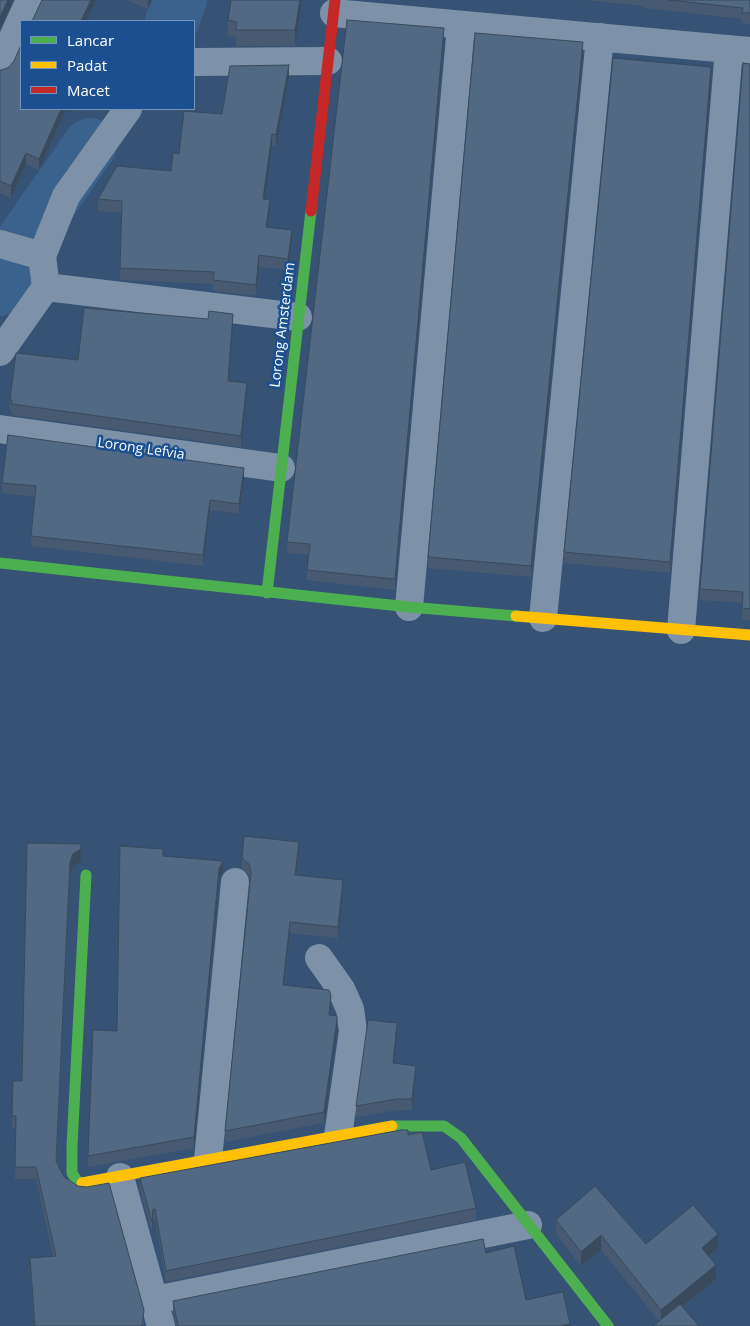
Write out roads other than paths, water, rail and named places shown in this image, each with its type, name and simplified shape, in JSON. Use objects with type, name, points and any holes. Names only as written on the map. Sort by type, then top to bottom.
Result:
[{"type":"street","points":[[21,20],[30,0]]},
{"type":"street","points":[[334,7],[461,26],[739,50],[681,630]]},
{"type":"street","name":"Lorong Amsterdam","points":[[267,593],[334,7]]},
{"type":"street","points":[[0,66],[20,22]]},
{"type":"street","points":[[409,607],[461,26]]},
{"type":"street","points":[[543,618],[600,37]]},
{"type":"street","points":[[195,62],[328,61]]},
{"type":"street","points":[[0,352],[46,287],[42,256],[66,196],[127,110]]},
{"type":"street","points":[[0,244],[42,256]]},
{"type":"street","points":[[46,287],[298,317]]},
{"type":"street","name":"Lorong Lefvia","points":[[0,429],[281,468]]},
{"type":"street","points":[[0,563],[409,607],[750,635]]},
{"type":"street","points":[[86,874],[72,1173],[77,1181],[84,1184],[400,1125],[444,1126],[461,1138],[608,1326]]},
{"type":"street","points":[[208,1160],[235,882]]},
{"type":"street","points":[[319,958],[341,989],[350,1008],[353,1031],[338,1136]]},
{"type":"street","points":[[120,1177],[158,1313],[528,1225]]},
{"type":"waterway","points":[[172,20],[180,0]]},
{"type":"waterway","points":[[25,238],[90,145]]},
{"type":"waterway","points":[[0,289],[15,266]]}]
